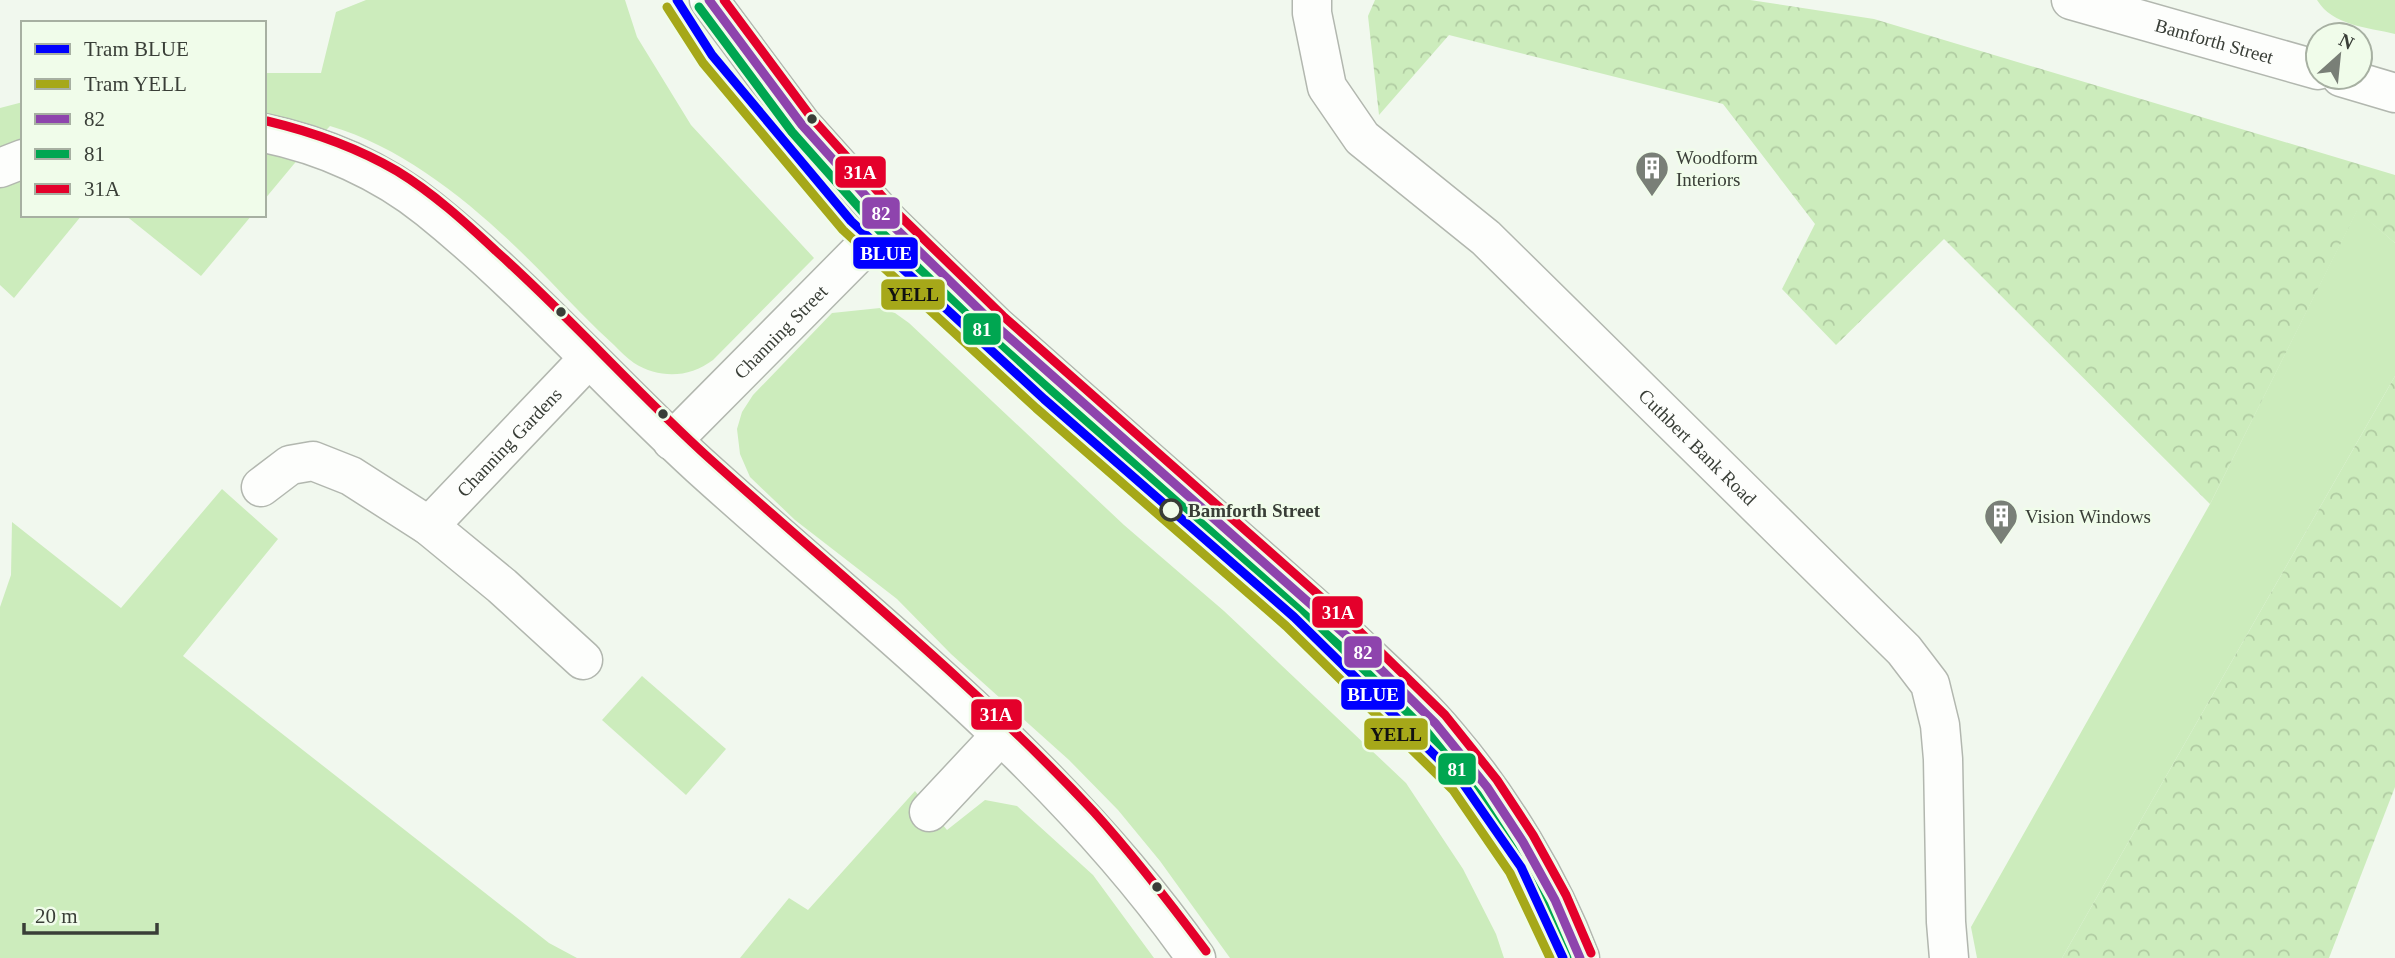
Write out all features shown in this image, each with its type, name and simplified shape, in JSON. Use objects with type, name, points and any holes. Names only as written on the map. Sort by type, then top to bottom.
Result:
[{"type":"street","points":[[709,0],[802,124],[889,222],[995,325],[1349,638],[1448,737],[1511,823],[1544,879],[1580,958]]},
{"type":"street","name":"Cuthbert Bank Road","points":[[1312,0],[1312,13],[1327,87],[1362,138],[1486,238],[1904,650],[1930,684],[1940,725],[1944,759],[1949,958]]},
{"type":"street","name":"Bamforth Street","points":[[2071,0],[2304,66]]},
{"type":"street","points":[[2374,87],[2395,93]]},
{"type":"street","points":[[266,132],[294,139],[339,156],[383,178],[428,208],[508,280],[672,441],[1001,735],[1132,871],[1196,958]]},
{"type":"street","points":[[0,168],[21,160]]},
{"type":"street","name":"Channing Street","points":[[672,441],[889,222]]},
{"type":"street","name":"Channing Gardens","points":[[429,526],[589,358]]},
{"type":"street","points":[[261,487],[290,465],[313,461],[351,476],[429,526],[502,586],[583,660]]},
{"type":"street","points":[[929,812],[1001,735]]},
{"type":"green space","points":[[366,0],[625,0],[637,37],[691,125],[814,258],[713,360],[684,373],[664,374],[644,368],[629,359],[476,211],[421,170],[361,137],[330,126],[266,198],[266,73],[321,73],[336,12]]},
{"type":"green space","points":[[1375,0],[1750,0],[1874,19],[2395,175],[2395,243],[2357,211],[2210,504],[1944,239],[1836,345],[1782,289],[1815,224],[1723,104],[1449,35],[1379,115],[1368,16]]},
{"type":"green space","points":[[2317,0],[2395,0],[2395,34],[2374,30],[2374,21],[2344,21],[2324,9]]},
{"type":"green space","points":[[21,103],[21,217],[80,217],[14,298],[0,285],[0,108]]},
{"type":"green space","points":[[2357,210],[2395,243],[2395,376],[2062,958],[1977,958],[1971,927],[2210,504]]},
{"type":"green space","points":[[127,217],[250,217],[201,276]]},
{"type":"green space","points":[[880,308],[895,313],[909,323],[1124,525],[1224,611],[1406,783],[1463,869],[1496,934],[1504,958],[1230,958],[1160,861],[1118,810],[1069,760],[951,654],[897,599],[795,520],[750,477],[740,454],[737,429],[742,412],[753,395],[832,313]]},
{"type":"green space","points":[[2395,376],[2395,787],[2329,958],[2062,958]]},
{"type":"green space","points":[[222,489],[278,539],[183,656],[549,943],[577,958],[0,958],[0,607],[11,575],[12,522],[121,608]]},
{"type":"green space","points":[[642,676],[726,749],[686,795],[602,720]]},
{"type":"green space","points":[[915,791],[947,830],[985,800],[1017,806],[1093,875],[1154,958],[740,958],[789,898],[808,910]]},
{"type":"tram line","name":"BLUE","points":[[677,0],[712,55],[851,221],[1044,399],[1294,617],[1462,782],[1521,867],[1563,958]]},
{"type":"tram line","name":"YELL","points":[[667,7],[703,63],[843,230],[1036,408],[1286,626],[1453,790],[1510,873],[1550,958]]},
{"type":"transit line","name":"82","points":[[709,0],[802,125],[889,222],[995,325],[1349,638],[1436,724],[1487,787],[1523,842],[1555,900],[1580,958]]},
{"type":"transit line","name":"31A","points":[[724,0],[811,117],[898,214],[1003,316],[1357,629],[1445,715],[1497,780],[1533,835],[1566,895],[1591,953]]},
{"type":"transit line","name":"81","points":[[699,7],[792,132],[880,231],[987,334],[1341,647],[1427,732],[1477,794],[1512,848],[1544,905],[1567,958]]},
{"type":"transit line","name":"31A","points":[[267,121],[334,141],[382,162],[461,219],[710,459],[906,631],[1049,765],[1123,846],[1206,951]]},
{"type":"place","name":"Woodform Interiors","points":[[1652,198]]},
{"type":"place","name":"Bamforth Street","points":[[1171,510]]},
{"type":"place","name":"Vision Windows","points":[[2001,546]]}]
